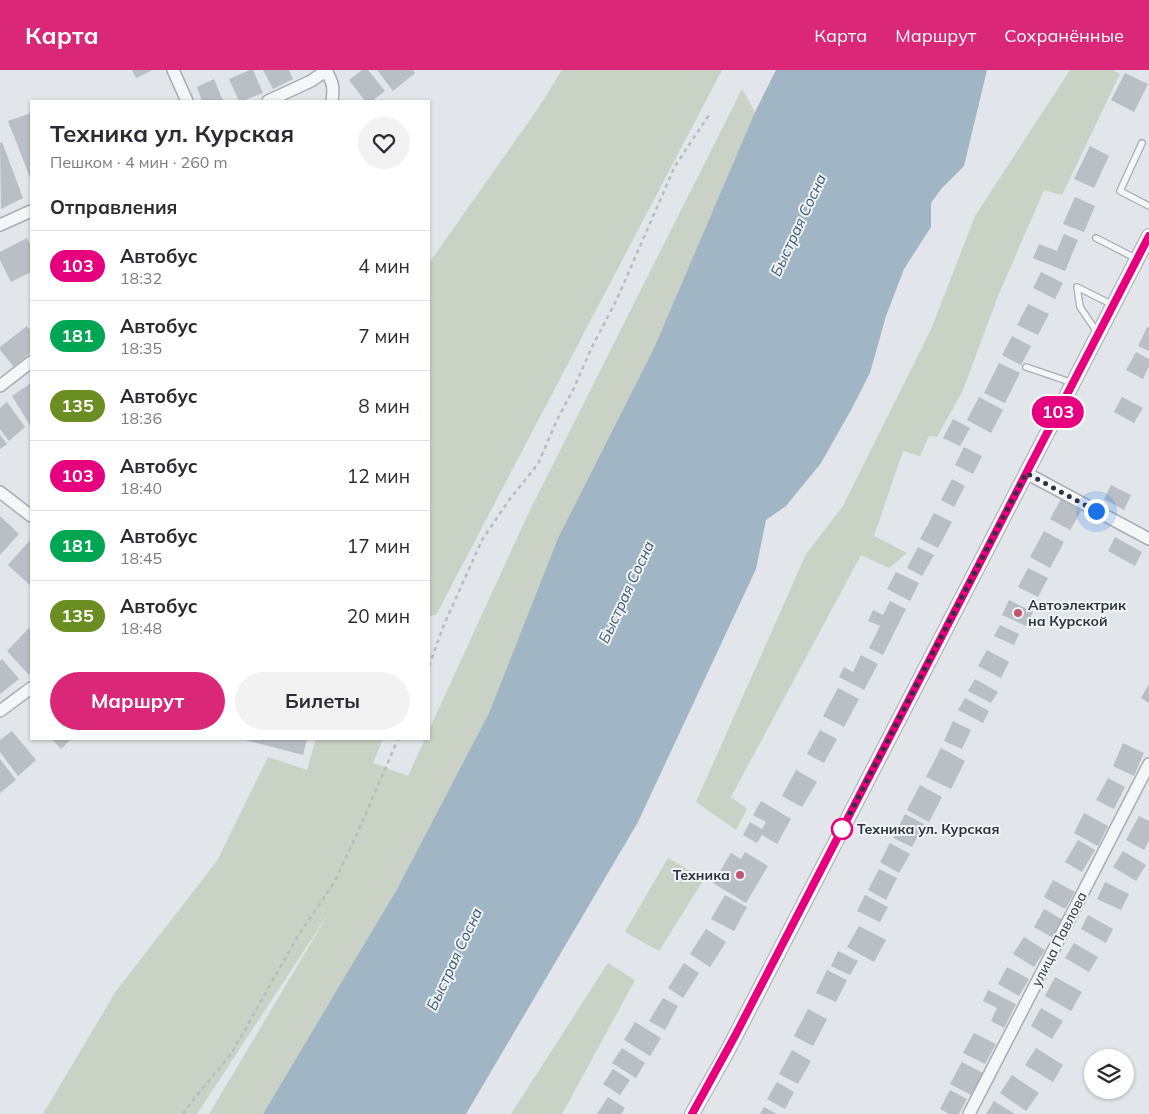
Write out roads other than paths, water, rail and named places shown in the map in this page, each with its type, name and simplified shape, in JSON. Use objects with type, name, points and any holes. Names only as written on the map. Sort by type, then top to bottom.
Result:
[{"type":"street","points":[[173,70],[187,100]]},
{"type":"street","points":[[270,100],[311,81],[326,70],[332,80],[332,100]]},
{"type":"street","points":[[0,225],[30,211]]},
{"type":"street","points":[[692,1114],[731,1043],[1149,236]]},
{"type":"street","points":[[0,386],[30,363]]},
{"type":"street","points":[[1026,473],[1149,540]]},
{"type":"street","points":[[0,492],[30,515]]},
{"type":"street","points":[[0,712],[30,689]]},
{"type":"street","name":"улица Павлова","points":[[969,1114],[1149,764]]},
{"type":"lane","points":[[1142,142],[1120,191],[1149,206]]},
{"type":"lane","points":[[1096,238],[1137,259]]},
{"type":"lane","points":[[1099,334],[1080,307],[1077,287],[1113,305]]},
{"type":"lane","points":[[1026,367],[1073,383]]},
{"type":"water","name":"Быстрая Сосна","points":[[776,70],[987,70],[964,166],[941,189],[931,203],[931,227],[904,269],[886,316],[870,373],[821,463],[786,506],[766,520],[756,569],[638,822],[466,1114],[263,1114],[397,889],[489,713],[558,538],[654,348],[755,112]]},
{"type":"place","name":"Автоэлектрик на Курской","points":[[1018,613]]},
{"type":"place","name":"Техника ул. Курская","points":[[842,829]]},
{"type":"place","name":"Техника","points":[[740,875]]}]
